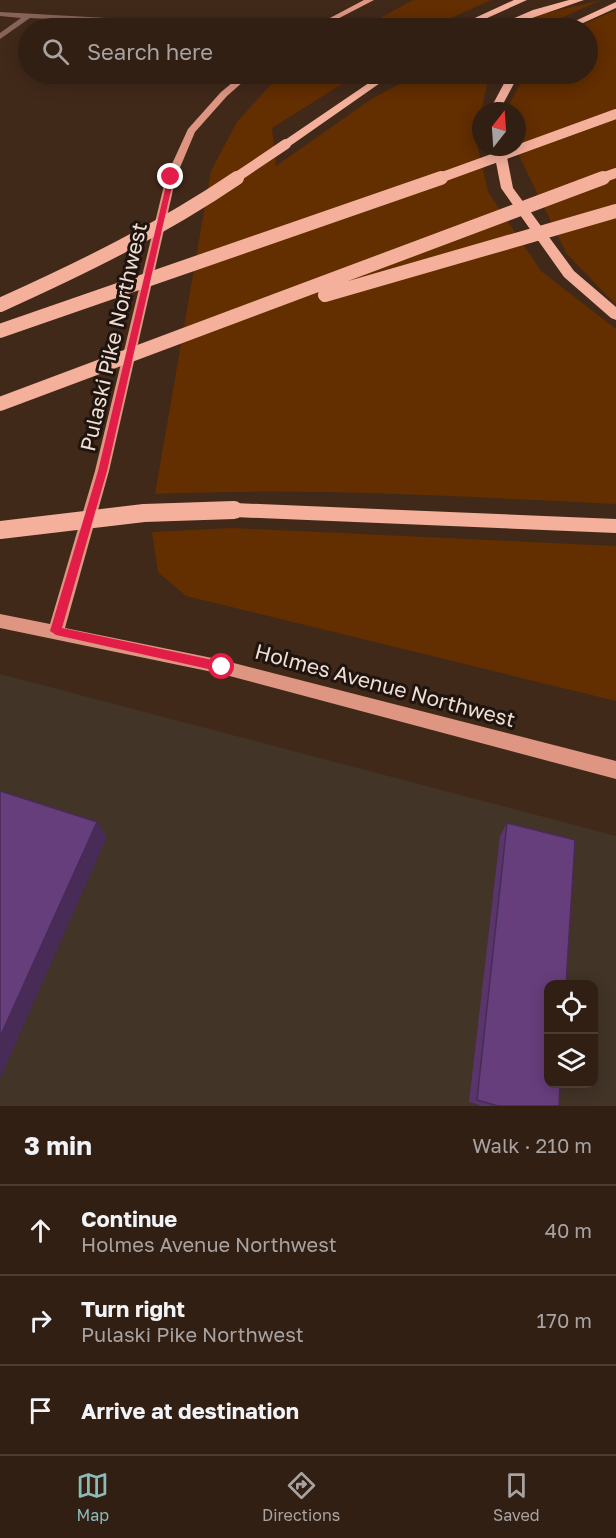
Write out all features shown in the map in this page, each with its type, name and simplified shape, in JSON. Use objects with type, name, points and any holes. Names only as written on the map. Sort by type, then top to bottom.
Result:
[{"type":"highway","points":[[481,18],[522,0]]},
{"type":"highway","points":[[521,18],[579,0]]},
{"type":"highway","points":[[587,18],[616,5]]},
{"type":"highway","points":[[0,305],[89,266],[210,195],[373,84]]},
{"type":"highway","points":[[499,102],[509,84]]},
{"type":"highway","points":[[0,331],[330,218],[616,114]]},
{"type":"highway","points":[[501,156],[507,188],[569,274],[616,315]]},
{"type":"highway","points":[[0,404],[200,331],[616,173]]},
{"type":"highway","points":[[200,331],[616,211]]},
{"type":"highway","points":[[0,530],[144,513],[234,510],[616,526]]},
{"type":"main road","points":[[335,18],[370,0]]},
{"type":"main road","name":"Pulaski Pike Northwest","points":[[56,631],[102,471],[171,177],[191,131],[236,84]]},
{"type":"main road","name":"Holmes Avenue Northwest","points":[[0,621],[222,667],[616,770]]},
{"type":"street","points":[[0,14],[65,18]]},
{"type":"street","points":[[0,37],[18,24]]},
{"type":"shaded area","points":[[413,0],[491,0],[451,18],[380,18]]},
{"type":"shaded area","points":[[601,0],[561,18],[526,18]]},
{"type":"shaded area","points":[[616,10],[616,305],[566,253],[519,156],[526,156],[526,102],[511,102],[520,84],[598,84],[598,18]]},
{"type":"shaded area","points":[[271,84],[342,84],[272,128],[276,166],[373,98],[400,84],[487,84],[483,102],[472,102],[472,156],[480,156],[488,192],[541,271],[616,329],[616,504],[328,492],[155,494],[211,171],[237,122]]},
{"type":"shaded area","points":[[232,528],[616,546],[616,701],[186,596],[158,572],[152,532]]},
{"type":"shaded area","points":[[0,674],[616,836],[616,1106],[0,1106]]},
{"type":"building","points":[[0,791],[97,822],[0,1037]]},
{"type":"building","points":[[507,823],[575,840],[566,980],[544,980],[544,1088],[560,1088],[559,1106],[498,1106],[477,1100]]},
{"type":"route","points":[[171,177],[102,471],[56,631],[222,667]]}]
